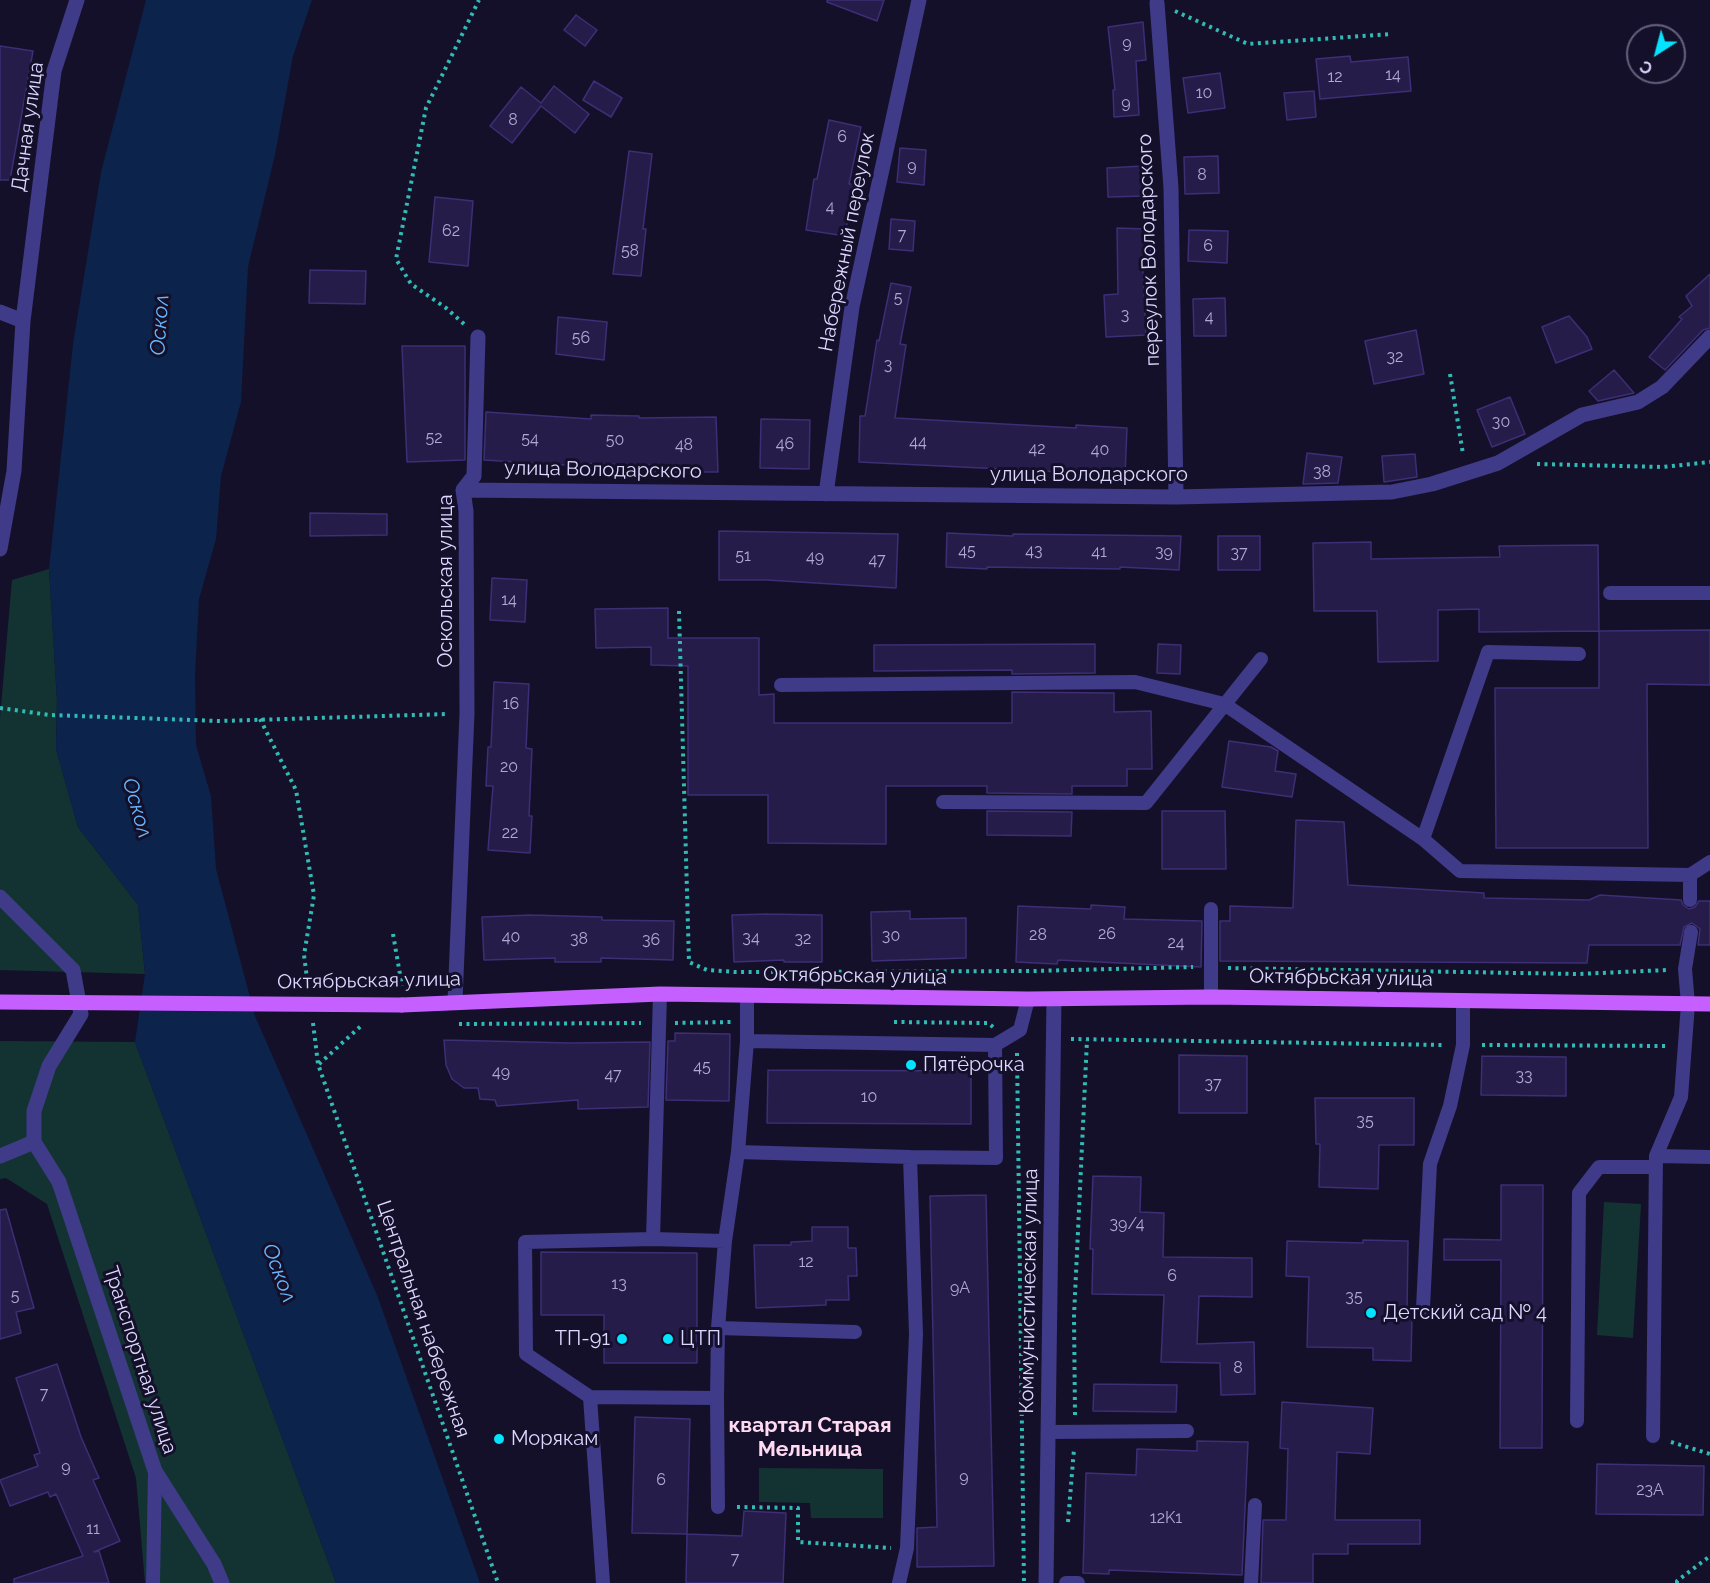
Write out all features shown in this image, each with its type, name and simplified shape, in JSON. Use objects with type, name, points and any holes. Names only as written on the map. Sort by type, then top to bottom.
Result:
[{"type":"main road","name":"Октябрьская улица","points":[[0,1002],[402,1005],[660,994],[1028,999],[1211,997],[1710,1004]]},
{"type":"street","name":"Дачная улица","points":[[0,549],[14,471],[23,321],[54,71],[77,0]]},
{"type":"street","name":"Набережный переулок","points":[[826,494],[852,307],[919,0]]},
{"type":"street","name":"переулок Володарского","points":[[1157,3],[1171,189],[1176,497]]},
{"type":"street","points":[[0,312],[23,321]]},
{"type":"street","name":"Оскольская улица","points":[[455,1001],[467,713],[466,511],[463,490],[474,476],[478,337]]},
{"type":"street","name":"улица Володарского","points":[[463,490],[1176,497],[1392,492],[1432,484],[1498,463],[1582,415],[1638,402],[1662,387],[1710,337]]},
{"type":"street","points":[[0,897],[73,969],[81,1014],[49,1066],[34,1111],[34,1142],[0,1156]]},
{"type":"street","name":"Коммунистическая улица","points":[[1046,1583],[1054,999]]},
{"type":"street","name":"Транспортная улица","points":[[34,1142],[59,1182],[155,1471],[214,1564],[222,1583]]},
{"type":"lane","points":[[1610,593],[1710,593]]},
{"type":"lane","points":[[1423,838],[1488,652],[1579,654]]},
{"type":"lane","points":[[943,802],[1146,802],[1261,659]]},
{"type":"lane","points":[[781,685],[1135,681],[1224,705],[1423,838],[1460,871],[1690,875],[1710,862]]},
{"type":"lane","points":[[1690,875],[1690,900]]},
{"type":"lane","points":[[1211,909],[1211,997]]},
{"type":"lane","points":[[1653,1437],[1656,1161],[1680,1097],[1688,1004],[1685,969],[1691,932]]},
{"type":"lane","points":[[653,1239],[660,994]]},
{"type":"lane","points":[[718,1507],[717,1328],[724,1241],[738,1152],[747,1041],[747,995]]},
{"type":"lane","points":[[747,1041],[995,1045],[1020,1030],[1028,999]]},
{"type":"lane","points":[[1422,1308],[1430,1164],[1450,1106],[1463,1045],[1463,1001]]},
{"type":"lane","points":[[738,1152],[996,1158],[995,1045]]},
{"type":"lane","points":[[899,1583],[907,1548],[916,1334],[910,1157]]},
{"type":"lane","points":[[1576,1421],[1579,1193],[1599,1167],[1710,1157]]},
{"type":"lane","points":[[717,1398],[590,1397],[526,1354],[525,1242],[653,1239],[724,1241]]},
{"type":"lane","points":[[717,1328],[855,1332]]},
{"type":"lane","points":[[590,1397],[603,1583]]},
{"type":"lane","points":[[1049,1432],[1187,1431]]},
{"type":"lane","points":[[153,1583],[155,1471]]},
{"type":"lane","points":[[1251,1583],[1255,1505]]},
{"type":"lane","points":[[1066,1583],[1078,1583]]},
{"type":"path","points":[[478,337],[446,308],[411,284],[396,259],[426,108],[479,0]]},
{"type":"path","points":[[1157,3],[1248,44],[1392,34]]},
{"type":"path","points":[[1450,374],[1466,473]]},
{"type":"path","points":[[1533,464],[1663,467],[1710,462]]},
{"type":"path","points":[[679,611],[689,962],[707,970],[735,972],[1212,967],[1578,974],[1685,969]]},
{"type":"path","points":[[0,708],[50,715],[220,721],[467,713]]},
{"type":"path","points":[[260,719],[296,790],[314,895],[304,955],[309,988]]},
{"type":"path","name":"Центральная набережная","points":[[313,1021],[318,1064],[498,1583]]},
{"type":"path","points":[[318,1064],[366,1022]]},
{"type":"path","points":[[1068,1530],[1075,1431],[1074,1316],[1088,1040]]},
{"type":"path","points":[[1017,1042],[1024,1583]]},
{"type":"path","points":[[1653,1437],[1710,1454]]},
{"type":"path","points":[[718,1507],[798,1508],[798,1542],[907,1548]]},
{"type":"path","points":[[1677,1583],[1710,1556]]},
{"type":"green space","points":[[49,569],[57,700],[56,749],[78,827],[138,905],[145,974],[0,970],[0,718],[12,580]]},
{"type":"green space","points":[[0,1041],[135,1042],[336,1583],[145,1583],[136,1478],[47,1204],[6,1178],[0,1179]]},
{"type":"green space","points":[[1604,1202],[1641,1204],[1633,1338],[1597,1335]]},
{"type":"green space","points":[[759,1468],[883,1469],[883,1518],[811,1518],[810,1503],[759,1502]]},
{"type":"water","name":"Оскол","points":[[146,0],[312,0],[293,56],[275,155],[248,267],[241,402],[221,476],[216,539],[199,599],[195,675],[196,745],[211,796],[216,869],[255,1016],[377,1295],[480,1583],[336,1583],[135,1042],[145,974],[138,905],[78,827],[56,749],[57,700],[49,569],[73,344],[101,172]]},
{"type":"building","points":[[827,0],[884,0],[877,21],[827,2]]},
{"type":"building","points":[[576,15],[597,30],[585,46],[564,30]]},
{"type":"building","points":[[1143,22],[1146,60],[1136,61],[1139,115],[1114,117],[1113,90],[1115,90],[1108,27]]},
{"type":"building","points":[[0,46],[33,51],[10,180],[0,180]]},
{"type":"building","points":[[1350,56],[1351,62],[1408,57],[1411,91],[1320,99],[1316,59]]},
{"type":"building","points":[[1220,73],[1225,108],[1188,113],[1183,78]]},
{"type":"building","points":[[594,81],[622,98],[611,117],[583,100]]},
{"type":"building","points":[[554,86],[589,114],[575,133],[541,106],[512,143],[490,126],[521,87],[541,103]]},
{"type":"building","points":[[1314,91],[1316,117],[1287,120],[1284,93]]},
{"type":"building","points":[[829,120],[861,127],[849,184],[853,184],[845,236],[806,230],[814,179],[817,179]]},
{"type":"building","points":[[900,148],[926,150],[924,185],[897,182]]},
{"type":"building","points":[[629,151],[652,154],[643,229],[646,229],[641,276],[613,274]]},
{"type":"building","points":[[1218,156],[1219,193],[1185,194],[1184,157]]},
{"type":"building","points":[[1143,166],[1145,196],[1108,197],[1107,168]]},
{"type":"building","points":[[435,197],[473,201],[468,266],[429,262]]},
{"type":"building","points":[[891,219],[915,221],[913,251],[889,249]]},
{"type":"building","points":[[1117,228],[1147,229],[1147,235],[1150,234],[1151,269],[1143,270],[1146,335],[1106,337],[1104,295],[1118,294]]},
{"type":"building","points":[[1189,230],[1228,231],[1227,263],[1188,261]]},
{"type":"building","points":[[310,270],[366,271],[365,304],[309,303]]},
{"type":"building","points":[[1710,274],[1710,328],[1703,330],[1665,370],[1649,357],[1682,319],[1679,317],[1692,306],[1686,296]]},
{"type":"building","points":[[891,283],[911,287],[900,344],[906,345],[895,418],[1076,428],[1076,425],[1127,428],[1125,475],[859,462],[860,416],[865,416],[877,340],[879,341]]},
{"type":"building","points":[[1225,298],[1226,336],[1194,336],[1193,299]]},
{"type":"building","points":[[1569,316],[1587,337],[1592,349],[1556,363],[1542,327]]},
{"type":"building","points":[[558,317],[607,322],[604,360],[556,354]]},
{"type":"building","points":[[1416,330],[1424,374],[1374,384],[1365,341]]},
{"type":"building","points":[[402,346],[465,346],[465,460],[407,462]]},
{"type":"building","points":[[1614,370],[1634,393],[1598,401],[1589,391]]},
{"type":"building","points":[[1510,397],[1525,434],[1492,447],[1477,410]]},
{"type":"building","points":[[486,412],[591,419],[591,415],[639,416],[639,418],[716,417],[718,472],[652,472],[652,465],[566,463],[566,465],[484,460]]},
{"type":"building","points":[[761,419],[810,420],[809,469],[760,468]]},
{"type":"building","points":[[1307,453],[1342,457],[1338,483],[1303,484]]},
{"type":"building","points":[[1415,454],[1417,477],[1384,482],[1382,456]]},
{"type":"building","points":[[310,513],[387,514],[387,535],[310,536]]},
{"type":"building","points":[[719,531],[898,534],[896,588],[767,580],[719,580]]},
{"type":"building","points":[[947,533],[1013,536],[1013,534],[1181,536],[1179,570],[1120,567],[1120,569],[987,567],[987,569],[946,567]]},
{"type":"building","points":[[1218,536],[1260,536],[1260,570],[1218,570]]},
{"type":"building","points":[[1371,542],[1371,559],[1500,557],[1499,546],[1598,545],[1599,631],[1479,632],[1479,609],[1438,610],[1438,661],[1378,662],[1377,611],[1314,611],[1313,543]]},
{"type":"building","points":[[492,578],[527,580],[525,622],[490,620]]},
{"type":"building","points":[[668,608],[668,638],[759,638],[759,695],[774,694],[774,723],[1012,723],[1012,692],[1114,693],[1114,712],[1151,711],[1152,769],[1127,769],[1127,786],[1072,786],[1072,794],[987,793],[987,786],[886,786],[886,844],[768,843],[768,795],[688,795],[688,666],[651,665],[651,647],[596,648],[595,609]]},
{"type":"building","points":[[1710,630],[1710,685],[1647,684],[1648,848],[1496,848],[1495,688],[1599,688],[1599,631]]},
{"type":"building","points":[[1095,644],[1095,673],[1012,674],[1012,670],[874,671],[874,645]]},
{"type":"building","points":[[1158,644],[1181,645],[1180,674],[1157,673]]},
{"type":"building","points":[[494,682],[529,684],[526,748],[532,749],[530,853],[488,850],[493,786],[486,786],[488,747],[491,747]]},
{"type":"building","points":[[1229,741],[1271,747],[1278,751],[1275,771],[1296,774],[1292,797],[1222,787]]},
{"type":"building","points":[[987,811],[1072,812],[1071,836],[987,835]]},
{"type":"building","points":[[1162,811],[1225,811],[1226,869],[1162,869]]},
{"type":"building","points":[[1296,820],[1344,822],[1348,885],[1484,893],[1484,898],[1589,900],[1600,895],[1681,900],[1683,905],[1689,909],[1695,907],[1699,901],[1710,901],[1710,945],[1698,945],[1700,929],[1692,923],[1684,927],[1680,945],[1589,945],[1587,963],[1220,961],[1220,921],[1230,921],[1230,906],[1293,908]]},
{"type":"building","points":[[1091,905],[1125,907],[1124,919],[1202,921],[1201,967],[1058,960],[1057,964],[1016,962],[1018,906],[1091,909]]},
{"type":"building","points":[[910,911],[910,919],[966,918],[966,958],[872,961],[871,912]]},
{"type":"building","points":[[531,915],[602,917],[602,920],[674,921],[673,960],[601,958],[601,962],[555,962],[555,958],[484,960],[482,917]]},
{"type":"building","points":[[732,915],[822,915],[822,962],[784,962],[784,960],[734,962]]},
{"type":"building","points":[[675,1033],[730,1034],[729,1101],[666,1100],[668,1041],[675,1041]]},
{"type":"building","points":[[444,1040],[650,1042],[648,1107],[578,1109],[578,1100],[497,1106],[495,1100],[480,1099],[478,1088],[464,1088],[452,1079],[446,1065]]},
{"type":"building","points":[[1179,1055],[1247,1056],[1247,1113],[1179,1113]]},
{"type":"building","points":[[1482,1056],[1566,1057],[1566,1096],[1481,1095]]},
{"type":"building","points":[[768,1070],[971,1071],[971,1124],[767,1123]]},
{"type":"building","points":[[1315,1098],[1414,1098],[1414,1145],[1379,1145],[1378,1189],[1319,1187],[1320,1144],[1316,1144]]},
{"type":"building","points":[[1093,1176],[1141,1177],[1140,1212],[1164,1213],[1163,1257],[1252,1258],[1252,1297],[1199,1296],[1197,1344],[1254,1342],[1255,1394],[1221,1395],[1220,1363],[1161,1362],[1164,1295],[1092,1294],[1093,1249],[1090,1249]]},
{"type":"building","points":[[1501,1185],[1543,1185],[1542,1448],[1500,1448],[1501,1260],[1444,1260],[1444,1239],[1501,1240]]},
{"type":"building","points":[[986,1195],[994,1566],[917,1567],[917,1528],[937,1527],[930,1196]]},
{"type":"building","points":[[6,1209],[34,1308],[16,1312],[21,1333],[0,1339],[0,1210]]},
{"type":"building","points":[[812,1227],[848,1227],[848,1248],[856,1248],[857,1276],[848,1276],[849,1300],[826,1300],[826,1305],[756,1308],[754,1245],[791,1245],[791,1242],[812,1241]]},
{"type":"building","points":[[1363,1240],[1408,1241],[1407,1314],[1412,1315],[1411,1361],[1373,1360],[1373,1348],[1307,1347],[1309,1277],[1286,1276],[1287,1241],[1363,1243]]},
{"type":"building","points":[[541,1252],[697,1253],[697,1363],[604,1363],[604,1315],[541,1315]]},
{"type":"building","points":[[57,1364],[81,1437],[99,1478],[93,1480],[120,1541],[94,1552],[99,1551],[109,1583],[14,1583],[14,1579],[83,1556],[56,1494],[50,1497],[48,1492],[10,1506],[0,1480],[38,1466],[34,1455],[40,1453],[16,1378]]},
{"type":"building","points":[[1094,1384],[1177,1385],[1176,1412],[1093,1411]]},
{"type":"building","points":[[1282,1402],[1373,1408],[1370,1454],[1337,1452],[1335,1520],[1420,1520],[1420,1544],[1348,1544],[1348,1554],[1313,1554],[1313,1583],[1261,1583],[1263,1520],[1286,1520],[1288,1449],[1280,1448]]},
{"type":"building","points":[[635,1417],[690,1419],[687,1534],[632,1533]]},
{"type":"building","points":[[1197,1441],[1248,1442],[1242,1575],[1109,1570],[1109,1574],[1083,1573],[1086,1473],[1136,1475],[1137,1449],[1197,1451]]},
{"type":"building","points":[[1597,1464],[1704,1466],[1703,1515],[1596,1514]]},
{"type":"building","points":[[744,1511],[786,1513],[783,1583],[686,1583],[687,1534],[742,1536]]},
{"type":"place","name":"Пятёрочка","points":[[911,1065]]},
{"type":"place","name":"Детский сад № 4","points":[[1371,1313]]},
{"type":"place","name":"ТП-91","points":[[622,1339]]},
{"type":"place","name":"ЦТП","points":[[668,1339]]},
{"type":"place","name":"Морякам","points":[[499,1439]]},
{"type":"district","name":"квартал Старая Мельница","points":[[810,1438]]}]
